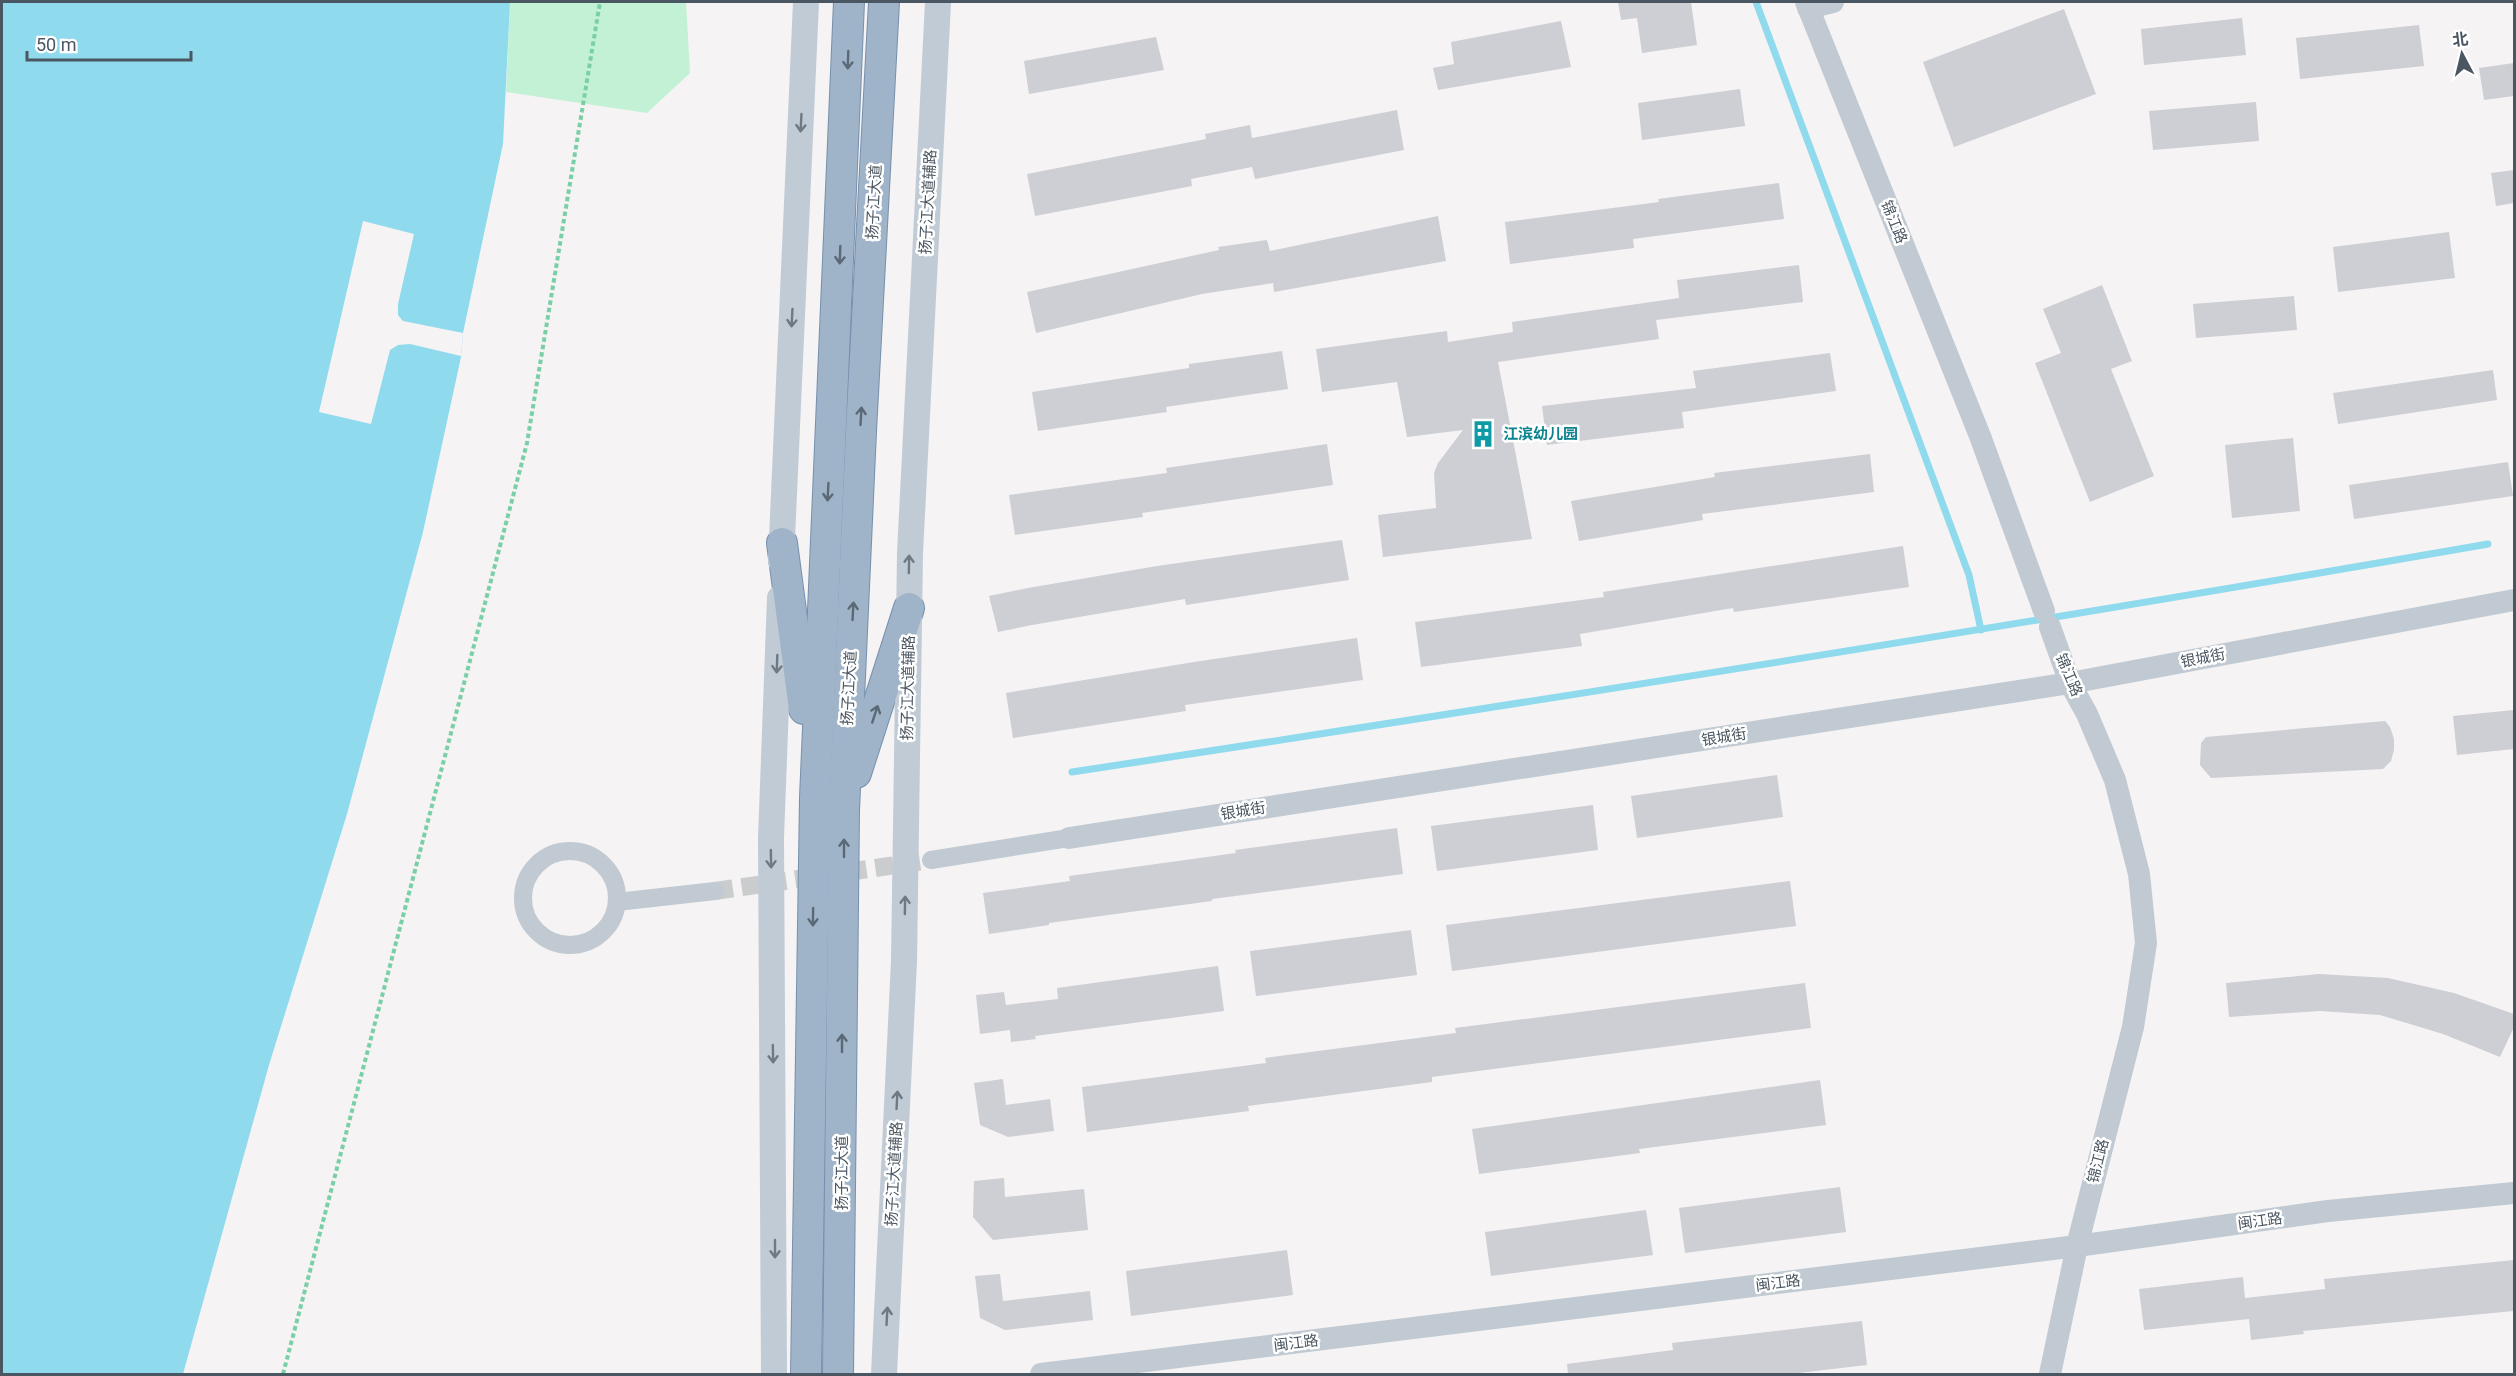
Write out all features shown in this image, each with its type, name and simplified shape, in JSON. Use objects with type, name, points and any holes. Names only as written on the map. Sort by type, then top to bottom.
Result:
[{"type":"highway","name":"扬子江大道","points":[[806,1374],[815,798],[849,2]]},
{"type":"highway","name":"扬子江大道","points":[[838,1374],[844,810],[860,443],[884,2]]},
{"type":"highway","points":[[782,543],[815,798]]},
{"type":"highway","points":[[844,810],[909,608]]},
{"type":"highway","points":[[841,1217],[855,1374]]},
{"type":"main road","points":[[774,1374],[771,838],[806,2]]},
{"type":"main road","name":"扬子江大道辅路","points":[[884,1374],[904,962],[909,608],[938,2]]},
{"type":"street","points":[[1807,5],[1833,2]]},
{"type":"street","name":"锦江路","points":[[1807,5],[1980,436],[2070,683],[2087,714],[2115,780],[2139,874],[2146,943],[2133,1027],[2077,1246],[2050,1374]]},
{"type":"street","name":"银城街","points":[[931,860],[2070,683],[2514,600]]},
{"type":"street","points":[[570,850],[585,853],[599,860],[610,872],[616,886],[617,902],[613,917],[605,930],[592,940],[577,945],[562,945],[547,940],[535,930],[526,917],[522,902],[523,887],[530,872],[540,860],[554,853],[570,850]]},
{"type":"street","points":[[617,902],[715,891]]},
{"type":"street","name":"闽江路","points":[[1041,1374],[2077,1246],[2328,1211],[2514,1193]]},
{"type":"path","points":[[283,1374],[527,443],[600,2]]},
{"type":"green space","points":[[510,2],[686,2],[690,73],[647,113],[506,92]]},
{"type":"water","points":[[2,2],[510,2],[503,144],[463,333],[461,357],[423,532],[347,814],[269,1065],[183,1374],[2,1374]]},
{"type":"pier","points":[[363,221],[414,234],[398,304],[398,315],[403,321],[463,333],[461,356],[410,344],[398,345],[390,350],[371,424],[319,412]]},
{"type":"building","points":[[1618,2],[1691,2],[1697,45],[1642,53],[1637,18],[1621,20]]},
{"type":"building","points":[[2064,9],[2096,94],[1954,147],[1923,62]]},
{"type":"building","points":[[2242,18],[2246,55],[2144,65],[2141,29]]},
{"type":"building","points":[[1561,21],[1571,67],[1438,90],[1433,68],[1454,64],[1451,42]]},
{"type":"building","points":[[2419,25],[2424,66],[2300,79],[2296,38]]},
{"type":"building","points":[[1156,37],[1164,70],[1029,94],[1024,61]]},
{"type":"building","points":[[2514,63],[2514,96],[2484,100],[2479,68]]},
{"type":"building","points":[[1740,89],[1745,126],[1642,140],[1638,103]]},
{"type":"building","points":[[2256,102],[2259,141],[2153,150],[2149,111]]},
{"type":"building","points":[[1397,110],[1404,150],[1255,179],[1252,167],[1191,179],[1192,186],[1035,216],[1027,174],[1206,139],[1205,134],[1250,125],[1252,138]]},
{"type":"building","points":[[2514,170],[2514,203],[2496,206],[2491,173]]},
{"type":"building","points":[[1779,183],[1784,219],[1633,239],[1634,248],[1510,264],[1505,222],[1659,202],[1658,199]]},
{"type":"building","points":[[1438,216],[1446,261],[1274,292],[1273,283],[1202,294],[1036,333],[1027,292],[1219,250],[1218,247],[1267,240],[1270,251]]},
{"type":"building","points":[[2449,232],[2455,278],[2338,292],[2333,247]]},
{"type":"building","points":[[1799,265],[1803,302],[1656,320],[1659,339],[1498,362],[1532,539],[1383,557],[1378,515],[1436,508],[1434,473],[1438,463],[1463,430],[1407,437],[1397,382],[1322,392],[1316,349],[1447,331],[1448,342],[1513,332],[1512,322],[1679,298],[1677,280]]},
{"type":"building","points":[[2102,285],[2132,361],[2111,369],[2154,476],[2090,502],[2035,363],[2061,353],[2043,309]]},
{"type":"building","points":[[2294,296],[2297,330],[2196,338],[2193,304]]},
{"type":"building","points":[[1282,351],[1288,389],[1166,407],[1167,412],[1038,431],[1032,392],[1189,368],[1189,364]]},
{"type":"building","points":[[1830,353],[1836,391],[1682,412],[1684,428],[1547,445],[1542,406],[1696,388],[1693,371]]},
{"type":"building","points":[[2493,370],[2497,400],[2338,424],[2333,393]]},
{"type":"building","points":[[2293,438],[2300,511],[2232,518],[2225,445]]},
{"type":"building","points":[[1327,444],[1333,485],[1142,513],[1143,517],[1015,535],[1009,495],[1167,473],[1166,468]]},
{"type":"building","points":[[1870,454],[1874,492],[1702,514],[1703,520],[1579,541],[1571,501],[1715,477],[1714,473]]},
{"type":"building","points":[[2508,462],[2513,496],[2354,519],[2349,485]]},
{"type":"building","points":[[1342,540],[1349,580],[1186,605],[1185,599],[998,632],[989,596],[1157,566]]},
{"type":"building","points":[[1903,546],[1909,587],[1734,612],[1733,608],[1580,634],[1582,646],[1421,667],[1415,622],[1604,597],[1603,592]]},
{"type":"building","points":[[1357,638],[1363,680],[1185,705],[1186,711],[1013,738],[1006,693]]},
{"type":"building","points":[[2514,710],[2514,749],[2457,755],[2453,716]]},
{"type":"building","points":[[2385,721],[2394,739],[2394,750],[2391,761],[2383,769],[2211,778],[2200,765],[2201,743],[2206,737]]},
{"type":"building","points":[[1777,775],[1783,817],[1637,838],[1631,796]]},
{"type":"building","points":[[1593,805],[1598,850],[1437,871],[1431,826]]},
{"type":"building","points":[[1397,828],[1403,874],[1212,899],[1212,901],[1049,923],[1049,925],[989,934],[983,893],[1070,881],[1069,876]]},
{"type":"building","points":[[1790,881],[1796,926],[1452,971],[1446,925]]},
{"type":"building","points":[[1411,930],[1417,975],[1256,996],[1250,951]]},
{"type":"building","points":[[1218,966],[1224,1011],[1035,1036],[1036,1039],[1011,1042],[1010,1030],[980,1034],[976,995],[1004,992],[1006,1005],[1058,999],[1057,988]]},
{"type":"building","points":[[2319,974],[2388,978],[2454,993],[2514,1014],[2514,1027],[2500,1057],[2443,1034],[2380,1015],[2320,1011],[2229,1017],[2226,983]]},
{"type":"building","points":[[1805,983],[1811,1028],[1432,1077],[1432,1082],[1248,1106],[1249,1111],[1087,1132],[1082,1087],[1266,1063],[1265,1058],[1456,1033],[1455,1028]]},
{"type":"building","points":[[1003,1079],[1006,1105],[1050,1099],[1054,1131],[1008,1137],[980,1125],[974,1083]]},
{"type":"building","points":[[1820,1080],[1826,1125],[1639,1149],[1640,1153],[1479,1174],[1472,1129]]},
{"type":"building","points":[[1004,1178],[1005,1197],[1084,1189],[1088,1230],[993,1240],[973,1217],[974,1181]]},
{"type":"building","points":[[1840,1187],[1846,1232],[1685,1253],[1679,1208]]},
{"type":"building","points":[[1646,1210],[1653,1255],[1491,1276],[1485,1232]]},
{"type":"building","points":[[1287,1250],[1293,1295],[1131,1316],[1126,1271]]},
{"type":"building","points":[[2514,1260],[2514,1311],[2303,1331],[2304,1334],[2251,1340],[2249,1319],[2144,1330],[2139,1289],[2243,1277],[2245,1298],[2325,1289],[2324,1279]]},
{"type":"building","points":[[1000,1274],[1003,1301],[1090,1291],[1093,1320],[1005,1330],[980,1318],[975,1276]]},
{"type":"building","points":[[1862,1321],[1867,1365],[1789,1374],[1568,1374],[1567,1364],[1673,1350],[1672,1343]]},
{"type":"waterway","points":[[1756,2],[1969,575],[1981,630]]},
{"type":"waterway","points":[[1072,772],[1781,662],[2488,544]]},
{"type":"tunnel","points":[[715,891],[931,860]]},
{"type":"place","name":"江滨幼儿园","points":[[1483,434]]}]
